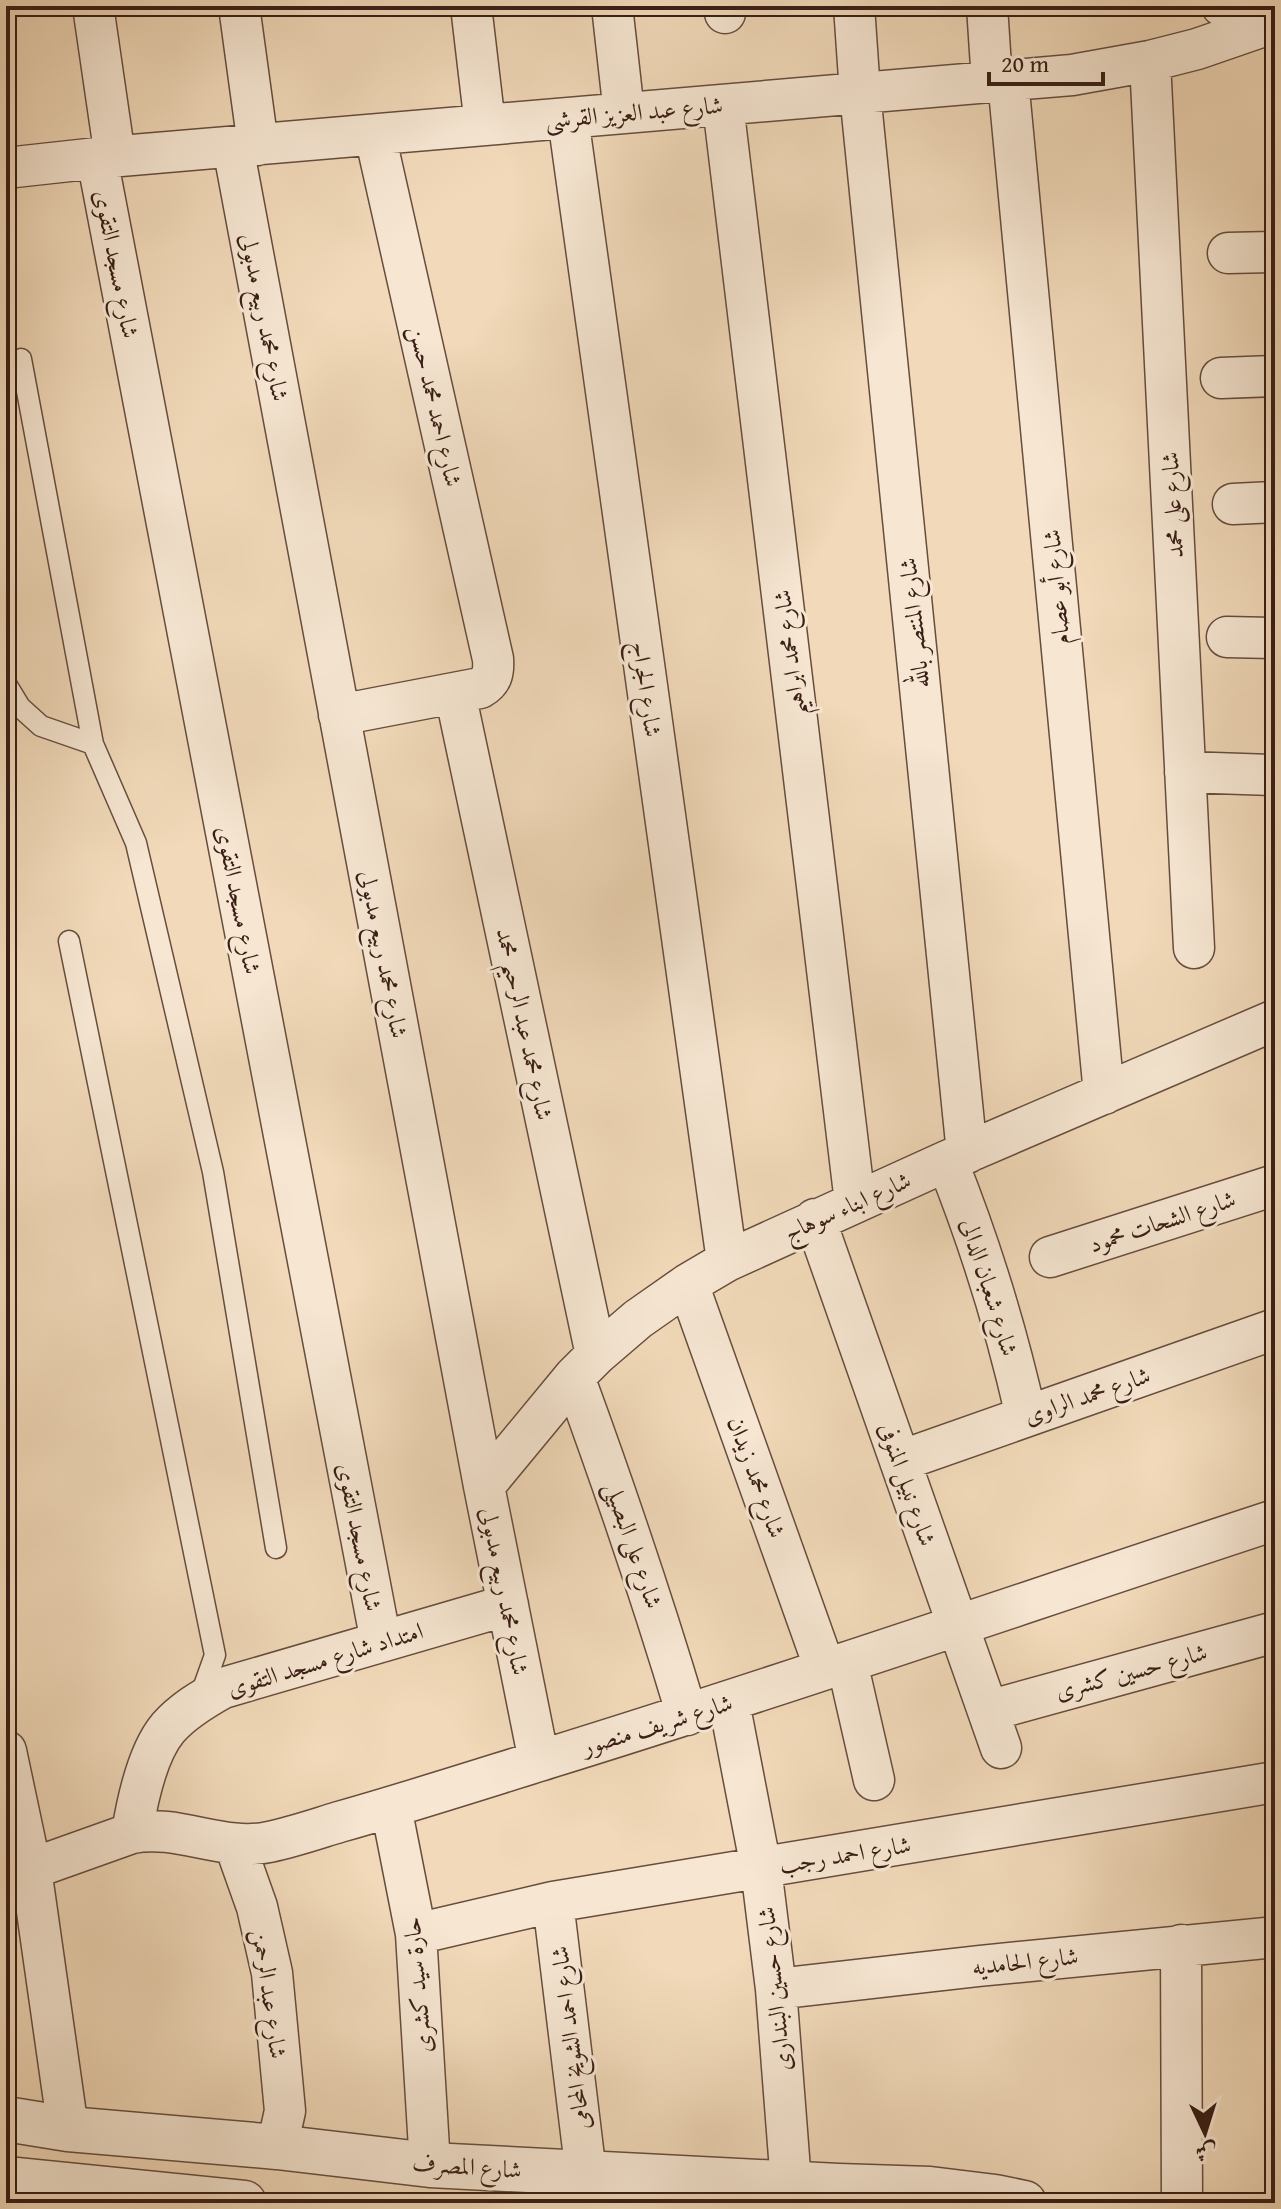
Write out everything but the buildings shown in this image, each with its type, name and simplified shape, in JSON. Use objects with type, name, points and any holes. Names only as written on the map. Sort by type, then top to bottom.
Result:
[{"type":"street","name":"شارع مسجد التقوى","points":[[93,6],[106,158],[381,1642]]},
{"type":"street","name":"شارع محمد ربيع مدبولى","points":[[239,6],[246,146],[339,715],[539,1761]]},
{"type":"street","points":[[471,6],[485,125]]},
{"type":"street","points":[[612,6],[624,113]]},
{"type":"street","name":"شارع المنتصر بالله","points":[[854,6],[957,1157]]},
{"type":"street","name":"شارع أبو عصام","points":[[987,6],[1000,81],[1104,1094]]},
{"type":"street","name":"شارع عبد العزيز القرشى","points":[[6,168],[1072,75],[1197,49],[1251,19]]},
{"type":"street","name":"شارع على محمد","points":[[1150,61],[1194,948]]},
{"type":"street","name":"شارع محمد ابراهيم","points":[[723,105],[855,1202]]},
{"type":"street","name":"شارع الجراج","points":[[568,118],[727,1261]]},
{"type":"street","name":"شارع احمد محمد حسن","points":[[375,135],[493,659],[491,678],[480,688],[455,693]]},
{"type":"street","points":[[1228,253],[1275,252]]},
{"type":"street","points":[[1221,378],[1275,376]]},
{"type":"street","points":[[1233,504],[1275,502]]},
{"type":"street","points":[[1227,637],[1275,638]]},
{"type":"street","points":[[339,715],[455,693]]},
{"type":"street","name":"شارع محمد عبد الرحيم محمد","points":[[455,693],[585,1366]]},
{"type":"street","points":[[1185,772],[1275,775]]},
{"type":"street","name":"شارع ابناء سوهاج","points":[[484,1486],[585,1366],[638,1319],[727,1261],[815,1219],[1275,1020]]},
{"type":"street","name":"شارع شعبان الدالى","points":[[957,1157],[972,1223],[993,1286],[1026,1416]]},
{"type":"street","name":"شارع الشحات محمود","points":[[1050,1257],[1275,1185]]},
{"type":"street","name":"شارع نبيل المنوفى","points":[[815,1219],[1001,1748]]},
{"type":"street","name":"شارع محمد زيدان","points":[[688,1284],[836,1666],[874,1780]]},
{"type":"street","name":"شارع محمد الراوى","points":[[900,1461],[1275,1329]]},
{"type":"street","name":"شارع على البصيلى","points":[[585,1366],[615,1489],[687,1715]]},
{"type":"street","name":"شارع شريف منصور","points":[[31,1869],[147,1830],[235,1845],[268,1842],[729,1702],[1275,1520]]},
{"type":"street","name":"امتداد شارع مسجد التقوى","points":[[132,1833],[138,1797],[150,1762],[167,1730],[199,1701],[223,1688],[508,1605]]},
{"type":"street","name":"شارع حسين كشرى","points":[[988,1711],[1275,1632]]},
{"type":"street","name":"شارع حسين البندارى","points":[[729,1702],[761,1868],[776,1989],[791,2183]]},
{"type":"street","points":[[6,1751],[31,1869],[68,2129]]},
{"type":"street","name":"شارع احمد رجب","points":[[416,1934],[553,1902],[1275,1782]]},
{"type":"street","name":"حارة سيد كشرى","points":[[391,1807],[416,1934],[430,2165]]},
{"type":"street","name":"شارع عبد الرحمن","points":[[235,1845],[257,1907],[272,1973],[285,2111],[277,2147]]},
{"type":"street","name":"شارع احمد الشويخ المحامى","points":[[553,1902],[586,2174]]},
{"type":"street","name":"شارع الحامديه","points":[[776,1989],[1275,1937]]},
{"type":"street","points":[[1181,1945],[1182,2203]]},
{"type":"street","name":"شارع المصرف","points":[[6,2119],[68,2129],[277,2147],[430,2165],[791,2183],[837,2195],[930,2189],[1024,2203]]},
{"type":"street","points":[[6,2179],[63,2195],[242,2203]]},
{"type":"lane","points":[[21,359],[93,744],[136,843],[213,1172],[276,1548]]},
{"type":"lane","points":[[6,684],[20,707],[41,726],[93,744]]},
{"type":"lane","points":[[69,941],[215,1655],[199,1701]]}]
